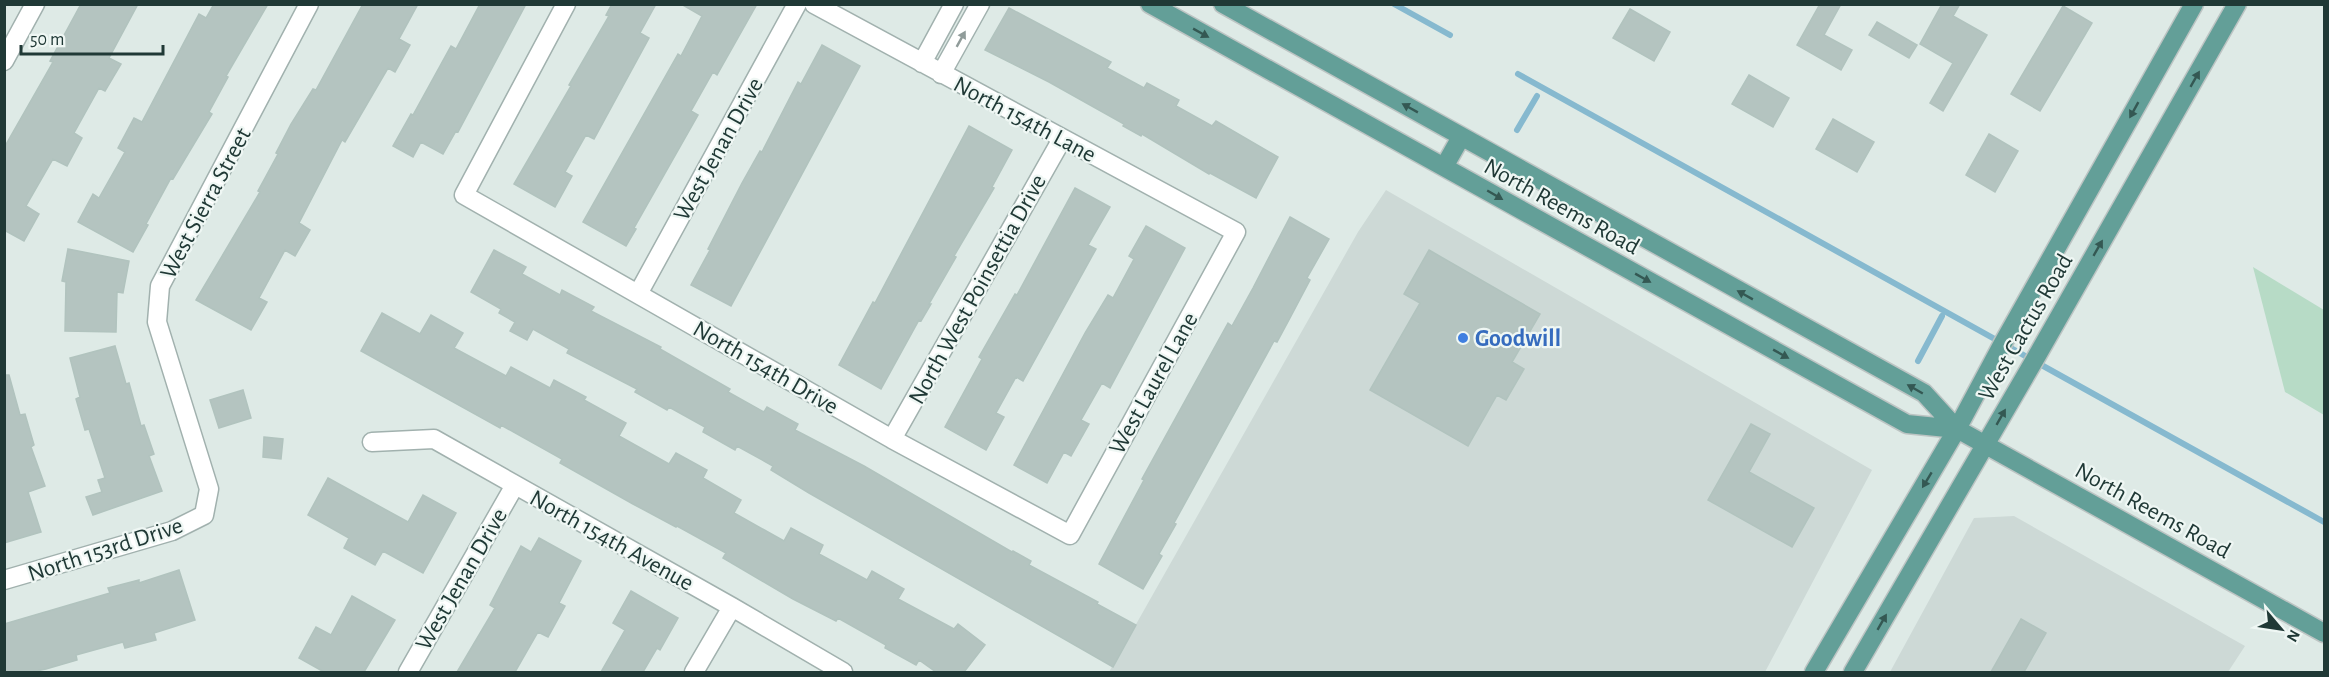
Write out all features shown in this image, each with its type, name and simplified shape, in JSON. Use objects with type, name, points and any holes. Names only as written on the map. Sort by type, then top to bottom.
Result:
[{"type":"main road","name":"North Reems Road","points":[[1150,4],[1907,424],[1957,429]]},
{"type":"main road","name":"North Reems Road","points":[[1223,4],[1924,393],[1957,429],[2325,633]]},
{"type":"main road","name":"West Cactus Road","points":[[1814,672],[1957,429],[2194,4]]},
{"type":"main road","name":"West Cactus Road","points":[[1853,672],[2237,4]]},
{"type":"main road","points":[[1444,167],[1461,137]]},
{"type":"street","points":[[4,61],[35,4]]},
{"type":"street","name":"West Sierra Street","points":[[204,515],[209,489],[157,322],[160,286],[309,4]]},
{"type":"street","name":"North 154th Drive","points":[[566,4],[464,195],[892,439],[1070,535]]},
{"type":"street","name":"West Jenan Drive","points":[[638,294],[797,4]]},
{"type":"street","name":"North 154th Lane","points":[[814,4],[1236,232]]},
{"type":"street","points":[[922,63],[954,4]]},
{"type":"street","points":[[941,74],[980,4]]},
{"type":"street","name":"North West Poinsettia Drive","points":[[892,439],[1062,139]]},
{"type":"street","name":"West Laurel Lane","points":[[1070,535],[1236,232]]},
{"type":"street","name":"North 154th Avenue","points":[[372,442],[434,439],[843,672]]},
{"type":"street","name":"West Jenan Drive","points":[[408,672],[514,485]]},
{"type":"street","name":"North 153rd Drive","points":[[4,580],[172,531],[204,515]]},
{"type":"street","points":[[694,672],[732,607]]},
{"type":"shaded area","points":[[1386,190],[1872,470],[1765,672],[1109,672],[1358,232]]},
{"type":"shaded area","points":[[2014,516],[2245,646],[2228,672],[1890,672],[1974,518]]},
{"type":"green space","points":[[2253,267],[2324,310],[2324,415],[2285,392]]},
{"type":"building","points":[[81,4],[138,4],[109,58],[121,64],[105,91],[99,88],[74,133],[82,138],[67,166],[53,159],[26,206],[39,214],[24,241],[4,230],[4,148],[53,62],[50,61]]},
{"type":"building","points":[[214,4],[268,4],[226,76],[228,77],[209,112],[212,114],[173,179],[171,178],[133,252],[78,222],[93,194],[99,198],[125,152],[118,148],[134,118],[142,122],[199,14],[206,18]]},
{"type":"building","points":[[363,4],[418,4],[399,39],[410,45],[395,72],[388,68],[345,142],[342,140],[299,223],[310,230],[295,256],[285,250],[259,298],[267,302],[251,330],[196,300],[260,192],[258,191],[291,124],[313,89],[316,90]]},
{"type":"building","points":[[480,4],[526,4],[458,132],[456,131],[443,154],[421,142],[413,157],[393,146],[451,46],[456,49]]},
{"type":"building","points":[[612,4],[656,4],[640,33],[649,38],[594,139],[586,135],[565,172],[572,176],[555,207],[514,184],[571,86],[569,85],[609,16],[606,15]]},
{"type":"building","points":[[681,4],[757,4],[717,75],[713,72],[691,111],[698,115],[626,246],[583,222],[678,54],[681,56],[702,16]]},
{"type":"building","points":[[1820,4],[1841,4],[1824,35],[1852,50],[1841,70],[1797,45]]},
{"type":"building","points":[[1942,4],[1960,4],[1953,16],[1987,35],[1943,111],[1930,103],[1953,63],[1920,44]]},
{"type":"building","points":[[2063,6],[2092,23],[2040,111],[2011,94]]},
{"type":"building","points":[[1009,8],[1111,62],[1107,68],[1144,88],[1147,83],[1179,100],[1176,106],[1212,126],[1216,121],[1278,157],[1256,198],[1209,174],[1142,134],[1141,136],[1123,126],[1124,124],[1049,82],[985,50]]},
{"type":"building","points":[[1630,9],[1670,32],[1654,61],[1613,38]]},
{"type":"building","points":[[1877,22],[1917,45],[1909,58],[1869,35]]},
{"type":"building","points":[[822,45],[860,66],[731,306],[691,285],[742,183],[760,151],[762,152],[798,82],[801,84]]},
{"type":"building","points":[[1749,75],[1789,98],[1773,127],[1732,104]]},
{"type":"building","points":[[1833,119],[1874,142],[1857,172],[1816,149]]},
{"type":"building","points":[[969,126],[1012,150],[992,187],[994,188],[929,304],[931,304],[921,321],[919,320],[881,389],[839,365],[873,302],[875,303]]},
{"type":"building","points":[[1989,134],[2018,151],[1995,192],[1966,175]]},
{"type":"building","points":[[1075,188],[1110,207],[1088,245],[1096,249],[1023,381],[1016,377],[996,413],[1004,417],[986,450],[945,427],[982,359],[979,357],[1015,294],[1017,295]]},
{"type":"building","points":[[1290,217],[1329,239],[1307,278],[1310,280],[1277,342],[1274,341],[1174,523],[1176,524],[1159,554],[1162,556],[1143,589],[1099,564],[1144,480],[1142,479],[1228,323],[1232,326]]},
{"type":"building","points":[[1146,226],[1185,248],[1110,388],[1102,383],[1081,420],[1089,424],[1071,456],[1064,452],[1047,483],[1014,465],[1085,333],[1108,295],[1113,298],[1134,259],[1129,256]]},
{"type":"building","points":[[68,249],[129,261],[123,293],[117,292],[116,332],[65,331],[66,282],[62,281]]},
{"type":"building","points":[[494,250],[526,267],[522,274],[560,295],[562,290],[594,307],[591,311],[661,347],[660,349],[730,389],[728,392],[764,412],[767,407],[798,424],[795,430],[864,466],[1031,561],[1029,565],[1136,625],[1113,667],[809,493],[771,470],[773,466],[737,446],[735,450],[703,432],[705,427],[669,407],[667,410],[635,392],[637,389],[567,353],[569,349],[533,329],[527,340],[510,331],[515,322],[499,313],[501,309],[471,292]]},
{"type":"building","name":"Goodwill","points":[[1429,250],[1540,314],[1512,362],[1524,369],[1506,400],[1497,395],[1468,446],[1370,390],[1420,303],[1404,294]]},
{"type":"building","points":[[382,313],[420,334],[431,315],[463,333],[454,348],[506,376],[511,367],[550,388],[554,380],[586,397],[584,400],[626,423],[619,436],[669,464],[676,453],[707,470],[703,478],[741,500],[734,513],[784,541],[791,528],[823,545],[819,554],[867,580],[872,571],[904,589],[898,599],[954,629],[958,624],[985,645],[964,672],[936,672],[919,660],[916,665],[885,648],[886,645],[838,618],[836,621],[793,599],[723,558],[726,553],[560,463],[562,459],[501,425],[500,428],[361,351]]},
{"type":"building","points":[[115,346],[126,384],[129,383],[141,426],[144,425],[154,454],[149,456],[162,491],[93,515],[86,497],[102,492],[98,480],[105,478],[89,429],[85,430],[76,399],[80,397],[70,358]]},
{"type":"building","points":[[4,375],[9,375],[20,415],[25,414],[34,445],[31,447],[45,486],[28,492],[41,532],[4,543]]},
{"type":"building","points":[[243,390],[251,418],[219,428],[210,400]]},
{"type":"building","points":[[1751,424],[1770,434],[1749,472],[1814,508],[1792,547],[1708,500]]},
{"type":"building","points":[[264,437],[283,439],[281,459],[263,457]]},
{"type":"building","points":[[328,478],[408,522],[423,495],[456,513],[423,573],[383,551],[375,565],[344,548],[349,538],[308,515]]},
{"type":"building","points":[[539,538],[581,561],[559,603],[565,606],[548,637],[538,632],[515,672],[457,672],[495,608],[490,605],[521,546],[531,552]]},
{"type":"building","points":[[179,570],[195,620],[154,633],[156,640],[125,648],[123,642],[76,655],[77,660],[46,669],[31,672],[4,672],[4,624],[110,593],[108,588],[139,580],[139,583]]},
{"type":"building","points":[[631,591],[678,618],[660,650],[657,648],[643,672],[601,672],[625,630],[613,623]]},
{"type":"building","points":[[352,596],[395,620],[364,672],[324,672],[299,658],[316,627],[331,635]]},
{"type":"building","points":[[2021,619],[2046,633],[2024,672],[1991,672]]},
{"type":"waterway","points":[[1394,4],[1450,35]]},
{"type":"waterway","points":[[1518,74],[2324,522]]},
{"type":"waterway","points":[[1517,130],[1537,96]]},
{"type":"waterway","points":[[1918,361],[1942,316]]},
{"type":"place","name":"Goodwill","points":[[1463,338]]}]
